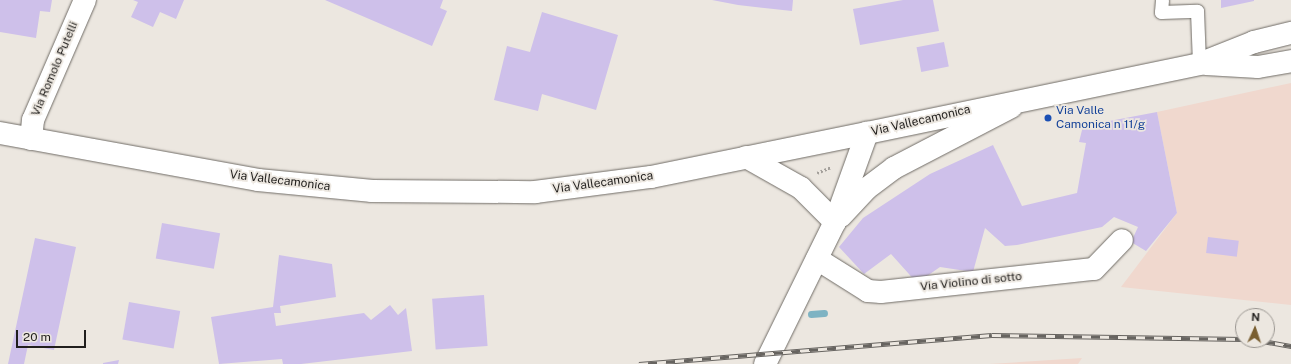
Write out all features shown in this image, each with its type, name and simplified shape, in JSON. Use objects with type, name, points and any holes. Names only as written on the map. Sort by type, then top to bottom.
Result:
[{"type":"main road","name":"Via Romolo Putelli","points":[[31,139],[36,113],[85,0]]},
{"type":"main road","name":"Via Vallecamonica","points":[[0,133],[258,180],[372,191],[535,192],[651,177],[867,133],[1034,95],[1199,64],[1254,42],[1291,33]]},
{"type":"main road","name":"Via Vallecamonica","points":[[1199,64],[1258,68],[1291,61]]},
{"type":"main road","points":[[834,222],[866,189],[894,168],[1034,95]]},
{"type":"main road","points":[[765,364],[834,222],[867,133]]},
{"type":"main road","points":[[746,157],[801,188],[834,222]]},
{"type":"main road","name":"Via Violino di sotto","points":[[817,259],[868,291],[881,292],[1094,269],[1122,240]]},
{"type":"lane","points":[[1162,0],[1162,12],[1196,11],[1199,64]]},
{"type":"path","points":[[810,178],[838,166]]},
{"type":"shaded area","points":[[1291,83],[1291,305],[1121,287],[1177,213],[1157,112]]},
{"type":"shaded area","points":[[1082,358],[1078,364],[989,364]]},
{"type":"building","points":[[0,0],[52,0],[50,12],[40,11],[36,38],[0,32]]},
{"type":"building","points":[[133,0],[184,0],[176,19],[160,12],[153,27],[131,17],[138,2]]},
{"type":"building","points":[[325,0],[443,0],[440,8],[447,11],[432,46]]},
{"type":"building","points":[[712,0],[793,0],[792,11],[738,5]]},
{"type":"building","points":[[903,0],[933,0],[939,31],[860,45],[853,9]]},
{"type":"building","points":[[1221,0],[1254,0],[1254,1],[1221,8]]},
{"type":"building","points":[[542,12],[618,35],[596,110],[542,94],[538,111],[494,100],[507,46],[530,52]]},
{"type":"building","points":[[944,42],[949,67],[921,72],[917,47]]},
{"type":"building","points":[[1157,112],[1177,213],[1146,251],[1131,242],[1138,227],[1114,217],[1102,227],[1017,245],[1005,246],[985,228],[973,272],[940,267],[917,283],[891,254],[864,274],[839,247],[863,218],[930,174],[993,145],[1022,206],[1077,193],[1086,143],[1079,142],[1083,126]]},
{"type":"building","points":[[162,223],[220,233],[214,269],[156,258]]},
{"type":"building","points":[[1208,237],[1239,241],[1237,257],[1206,253]]},
{"type":"building","points":[[35,238],[76,247],[54,350],[28,345],[24,364],[8,364]]},
{"type":"building","points":[[279,255],[332,264],[336,297],[280,306],[281,313],[274,313],[276,326],[364,313],[371,320],[390,305],[398,315],[406,308],[412,351],[301,364],[283,364],[282,359],[219,364],[211,317],[273,307]]},
{"type":"building","points":[[484,295],[488,346],[436,350],[432,299]]},
{"type":"building","points":[[129,302],[180,311],[174,348],[122,339]]},
{"type":"building","points":[[119,360],[118,364],[103,364],[103,363]]},
{"type":"waterway","points":[[811,314],[824,313]]},
{"type":"railway","points":[[639,364],[992,335],[1235,339]]},
{"type":"railway","points":[[1275,343],[1291,346]]},
{"type":"place","name":"Via Valle Camonica n 11/g","points":[[1048,118]]}]
